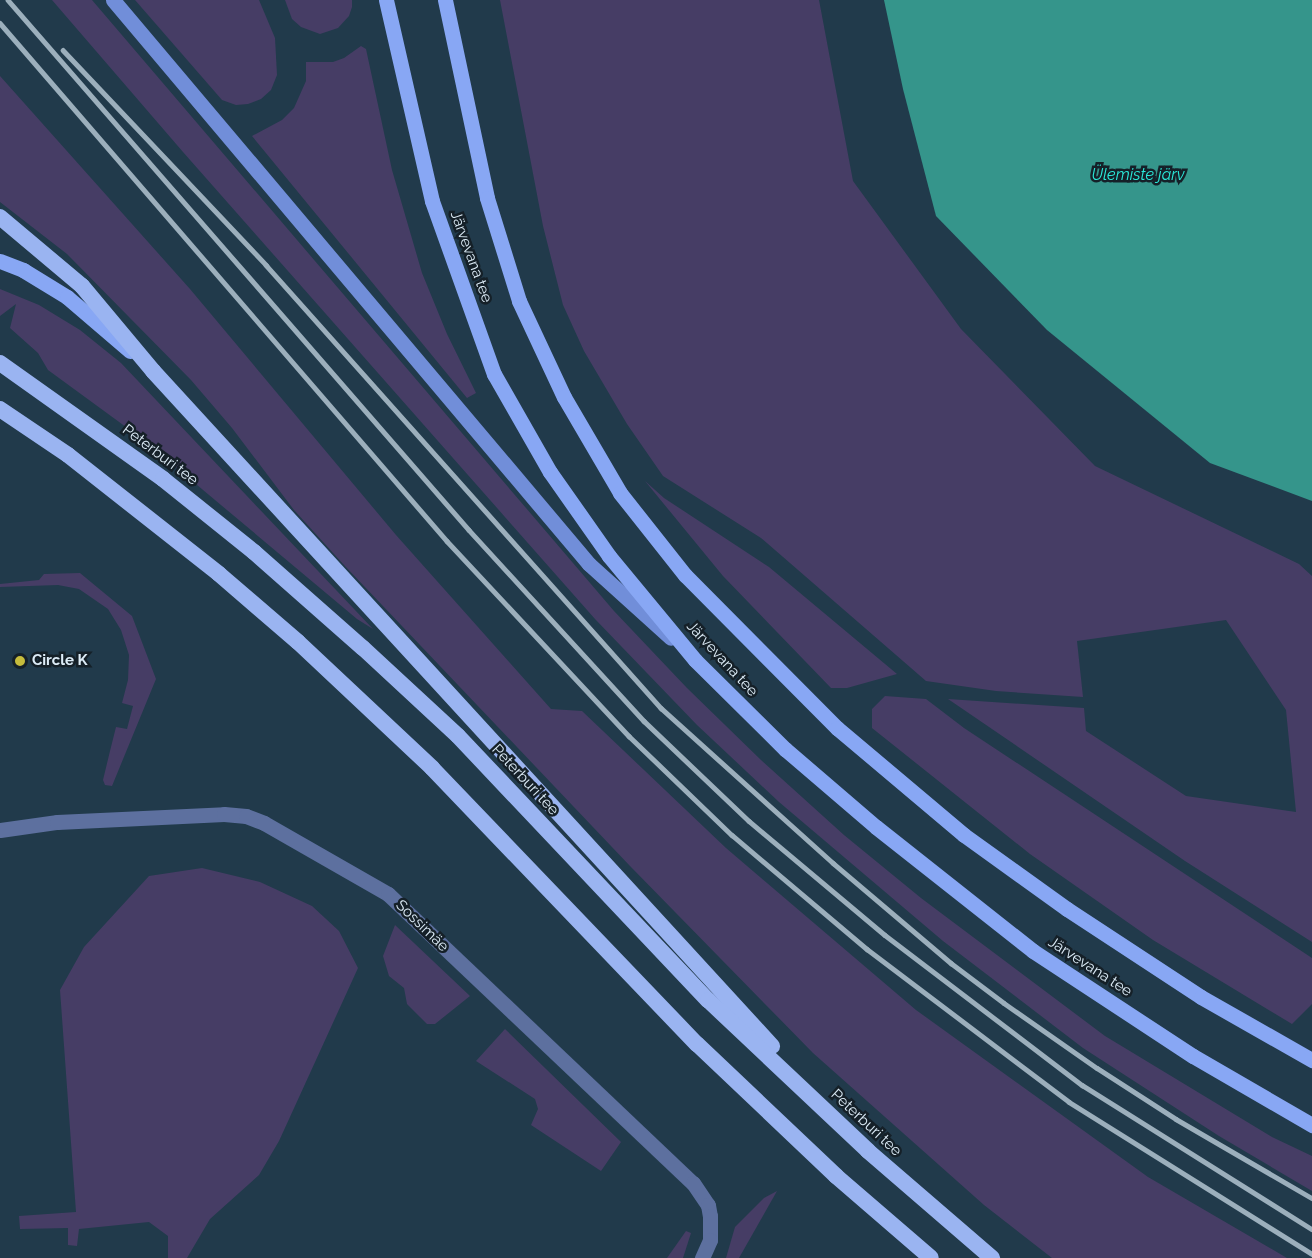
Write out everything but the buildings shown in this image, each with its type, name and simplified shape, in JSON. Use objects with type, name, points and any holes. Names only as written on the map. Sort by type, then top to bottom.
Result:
[{"type":"highway","points":[[0,217],[82,286],[153,371],[868,1150]]},
{"type":"highway","name":"Peterburi tee","points":[[0,363],[163,479],[254,552],[458,736],[708,1000],[868,1150],[992,1258]]},
{"type":"highway","points":[[0,409],[68,455],[219,574],[298,642],[432,768],[697,1044],[836,1176],[931,1258]]},
{"type":"main road","points":[[113,0],[589,564],[695,660]]},
{"type":"main road","name":"Järvevana tee","points":[[386,0],[432,201],[494,374],[550,472],[609,556],[695,660],[785,749],[876,828],[1033,951],[1193,1056],[1312,1125]]},
{"type":"main road","name":"Järvevana tee","points":[[445,0],[487,198],[519,301],[564,397],[620,493],[684,575],[837,728],[964,835],[1067,909],[1201,997],[1312,1060]]},
{"type":"main road","points":[[0,261],[22,270],[67,297],[153,371]]},
{"type":"street","name":"Sossimäe","points":[[0,830],[57,822],[224,814],[246,816],[264,823],[388,894],[693,1183],[708,1205],[710,1216],[710,1239],[702,1258]]},
{"type":"shaded area","points":[[52,0],[92,0],[614,611],[687,688],[761,760],[844,835],[921,898],[1105,1036],[1272,1137],[1312,1156],[1312,1191],[1219,1136],[1083,1048],[943,941],[779,802],[697,725],[595,619]]},
{"type":"shaded area","points":[[135,0],[259,0],[275,38],[277,75],[271,90],[261,99],[248,104],[236,105],[222,100]]},
{"type":"shaded area","points":[[285,0],[352,0],[352,7],[349,16],[338,28],[320,34],[301,27],[292,19]]},
{"type":"shaded area","points":[[500,0],[819,0],[853,181],[961,329],[1095,466],[1299,564],[1312,576],[1312,942],[1185,861],[948,699],[1084,708],[1086,731],[1186,796],[1296,812],[1286,710],[1226,620],[1077,641],[1083,697],[996,691],[926,681],[761,538],[663,476],[627,424],[584,351],[563,305],[543,226]]},
{"type":"shaded area","points":[[361,46],[366,49],[392,170],[422,273],[447,334],[476,393],[467,398],[252,136],[282,120],[294,108],[306,81],[306,62],[333,62],[344,58]]},
{"type":"shaded area","points":[[0,76],[190,289],[396,535],[551,709],[582,711],[726,848],[916,1010],[1148,1177],[1287,1258],[1052,1258],[984,1205],[813,1053],[630,866],[344,565],[294,510],[232,428],[191,380],[67,254],[0,202]]},
{"type":"shaded area","points":[[0,289],[39,305],[80,330],[121,363],[373,629],[357,619],[141,438],[48,370],[38,353],[10,328],[16,304],[0,316]]},
{"type":"shaded area","points":[[645,481],[664,498],[769,567],[897,674],[847,688],[831,688],[723,576]]},
{"type":"shaded area","points":[[80,573],[132,616],[156,679],[112,786],[105,785],[103,780],[116,727],[127,729],[133,706],[122,703],[128,680],[129,655],[121,630],[108,609],[79,589],[58,585],[0,587],[0,584],[39,580],[44,574]]},
{"type":"shaded area","points":[[885,696],[926,699],[964,728],[1312,958],[1312,1004],[1292,1024],[1153,940],[1030,854],[872,728],[872,709]]},
{"type":"shaded area","points":[[202,868],[260,882],[312,906],[339,931],[358,968],[279,1141],[259,1175],[210,1219],[187,1258],[168,1258],[168,1236],[149,1222],[79,1229],[77,1246],[68,1245],[68,1228],[20,1229],[19,1216],[76,1212],[60,990],[84,947],[149,876]]},
{"type":"shaded area","points":[[395,925],[470,996],[435,1024],[427,1024],[407,1004],[404,988],[389,976],[383,956]]},
{"type":"shaded area","points":[[505,1029],[621,1142],[601,1171],[531,1125],[538,1109],[535,1099],[476,1061]]},
{"type":"shaded area","points":[[777,1191],[739,1258],[726,1258],[735,1227],[764,1198]]},
{"type":"shaded area","points":[[686,1231],[691,1233],[683,1258],[667,1258]]},
{"type":"water","name":"Ülemiste järv","points":[[884,0],[1312,0],[1312,501],[1210,463],[1047,330],[936,216],[903,89]]},
{"type":"railway","points":[[8,0],[469,530],[644,721],[749,821],[885,935],[1082,1085],[1312,1229]]},
{"type":"railway","points":[[0,23],[447,541],[629,736],[732,835],[867,949],[1069,1102],[1312,1254]]},
{"type":"railway","points":[[63,50],[266,265],[661,708],[833,863],[951,963],[1004,1003],[1097,1068],[1176,1119],[1312,1198]]},
{"type":"place","name":"Circle K","points":[[20,661]]}]
